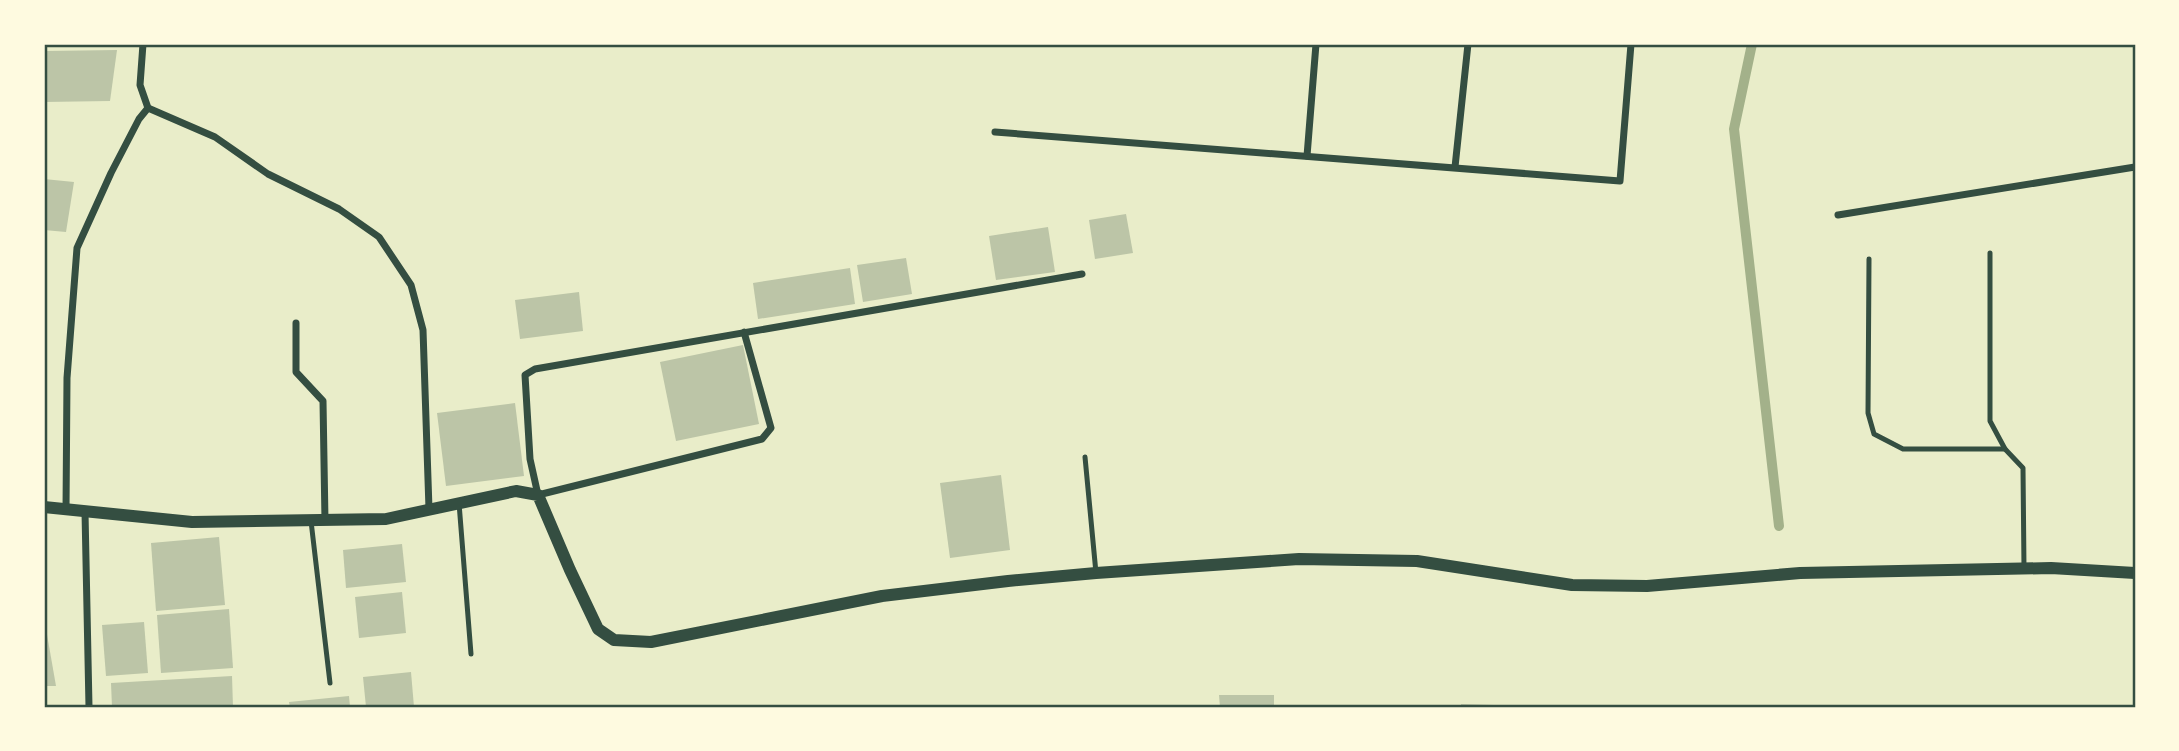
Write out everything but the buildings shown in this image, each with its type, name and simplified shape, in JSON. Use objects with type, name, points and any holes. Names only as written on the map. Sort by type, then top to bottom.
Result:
[{"type":"street","points":[[143,44],[140,85],[148,108],[215,137],[268,174],[339,209],[379,237],[411,285],[423,330],[429,509]]},
{"type":"street","points":[[1307,156],[1316,44]]},
{"type":"street","points":[[1455,167],[1468,44]]},
{"type":"street","points":[[995,132],[1620,181],[1631,44]]},
{"type":"street","points":[[66,510],[67,378],[78,248],[117,162],[139,119],[148,108]]},
{"type":"street","points":[[1838,215],[2135,167]]},
{"type":"street","points":[[1082,274],[535,369],[525,375],[530,459],[538,495],[569,570],[598,629],[614,640],[651,642],[882,596],[1097,573],[1299,559],[1417,561],[1572,584],[1647,586],[1800,573],[2024,568],[2135,573]]},
{"type":"street","points":[[296,323],[296,372],[323,401],[325,520]]},
{"type":"street","points":[[44,508],[192,522],[386,519],[516,491],[538,495],[762,439],[771,428],[744,332]]},
{"type":"street","points":[[85,512],[89,707]]},
{"type":"lane","points":[[1990,253],[1990,421],[2004,449],[2023,468],[2024,568]]},
{"type":"lane","points":[[1869,259],[1868,413],[1874,434],[1903,449],[2004,449]]},
{"type":"lane","points":[[1085,457],[1097,573]]},
{"type":"lane","points":[[459,503],[471,654]]},
{"type":"lane","points":[[311,521],[330,682]]},
{"type":"waterway","points":[[1752,44],[1734,129],[1779,526]]}]
